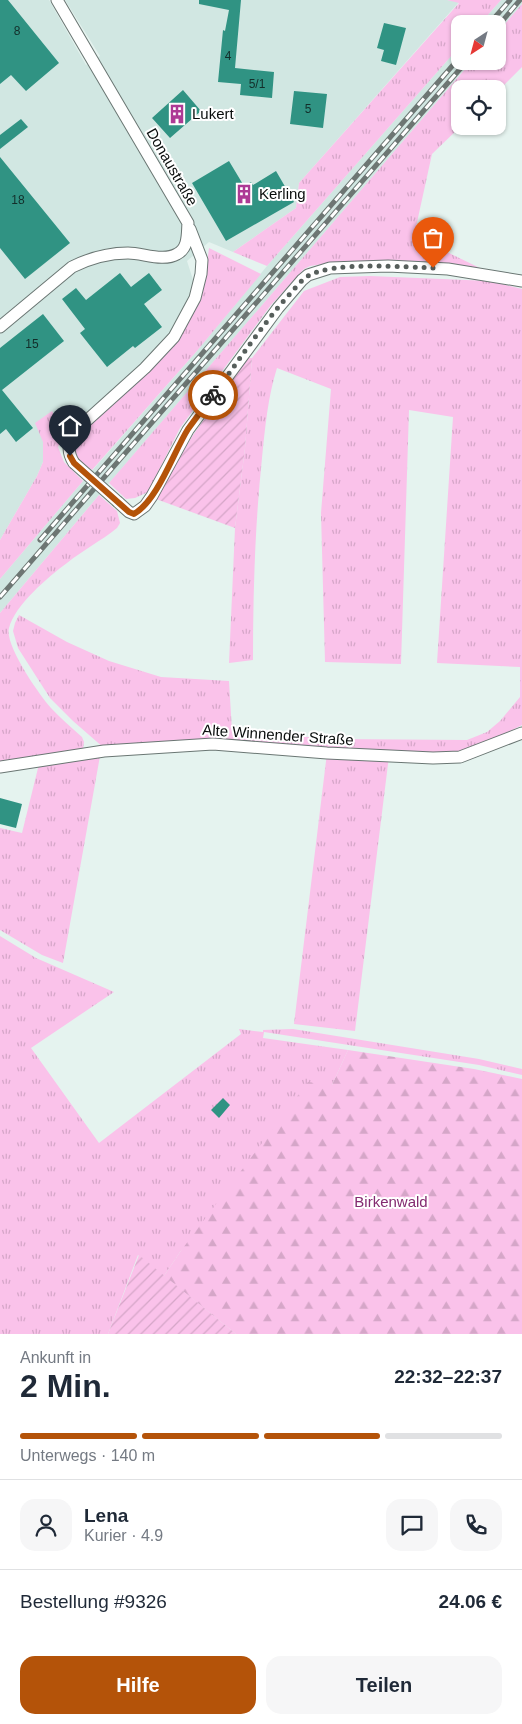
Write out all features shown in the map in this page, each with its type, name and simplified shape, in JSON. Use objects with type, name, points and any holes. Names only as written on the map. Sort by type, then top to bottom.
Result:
[{"type":"street","name":"Donaustraße","points":[[0,327],[72,267],[83,261],[104,254],[114,253],[170,256],[178,254],[186,244],[188,223],[57,0]]},
{"type":"street","points":[[188,223],[202,260],[201,274],[195,298],[174,337],[145,368],[74,432],[70,440],[68,451],[74,463],[129,512],[134,514],[145,506],[152,496],[188,430],[278,308],[308,275],[330,268],[388,266],[448,269],[522,281]]},
{"type":"street","name":"Alte Winnender Straße","points":[[0,767],[104,750],[213,744],[328,753],[433,758],[460,757],[522,733]]},
{"type":"shaded area","points":[[0,0],[49,0],[86,65],[100,56],[65,0],[447,0],[459,2],[299,183],[296,208],[233,252],[209,242],[187,261],[194,283],[186,305],[168,337],[144,362],[64,432],[52,411],[43,442],[43,462],[37,476],[0,540]]},
{"type":"shaded area","points":[[501,0],[522,0],[522,4],[506,23],[506,15],[488,15]]},
{"type":"shaded area","points":[[451,56],[451,70],[464,70],[456,80],[451,80],[451,85],[0,613],[0,579],[196,352],[267,266]]},
{"type":"green space","points":[[447,0],[501,0],[488,15],[451,15],[451,56],[267,266],[233,252],[296,208],[299,183],[459,3]]},
{"type":"green space","points":[[522,4],[522,67],[506,83],[506,80],[456,80],[464,70],[506,70],[506,23]]},
{"type":"green space","points":[[451,85],[452,135],[432,154],[414,236],[484,270],[323,264],[304,269],[271,305],[180,428],[148,492],[135,498],[126,499],[109,483]]},
{"type":"green space","points":[[209,248],[261,274],[196,352],[92,470],[80,460],[75,452],[80,435],[85,428],[138,382],[180,339],[205,279]]},
{"type":"green space","points":[[370,276],[490,281],[522,289],[522,725],[460,753],[104,748],[50,698],[18,648],[13,631],[19,615],[67,642],[109,661],[161,677],[229,681],[232,731],[334,739],[467,740],[487,732],[500,721],[520,697],[520,667],[437,663],[453,417],[409,410],[401,664],[325,662],[321,513],[331,389],[277,368],[267,412],[260,483],[255,559],[253,660],[229,663],[235,528],[245,448],[252,358],[304,291],[340,277]]},
{"type":"green space","points":[[247,358],[252,358],[245,448],[235,528],[156,499],[193,435]]},
{"type":"green space","points":[[52,411],[64,432],[58,447],[64,462],[83,481],[0,579],[0,540],[37,476],[43,462],[43,442],[35,423]]},
{"type":"green space","points":[[99,495],[117,511],[120,523],[117,528],[73,558],[42,584],[18,610],[9,628],[12,645],[24,669],[51,708],[82,737],[84,742],[83,749],[0,762],[0,613]]},
{"type":"green space","points":[[327,753],[389,756],[355,1031],[294,1024]]},
{"type":"green space","points":[[100,756],[63,963],[42,955],[0,930],[0,828],[22,833],[39,764]]},
{"type":"green space","points":[[0,936],[36,958],[114,992],[31,1048],[99,1143],[241,1034],[239,1029],[263,1032],[263,1030],[293,1029],[479,1059],[522,1069],[522,1075],[479,1065],[264,1032],[263,1038],[348,1050],[332,1085],[180,1252],[164,1276],[138,1255],[108,1334],[0,1334]]},
{"type":"green space","name":"Birkenwald","points":[[348,1050],[474,1069],[522,1079],[522,1334],[236,1334],[164,1276],[308,1082],[332,1085]]},
{"type":"green space","points":[[139,1255],[236,1334],[108,1334]]},
{"type":"building","points":[[0,0],[8,0],[59,63],[26,91],[11,75],[0,84]]},
{"type":"building","points":[[199,0],[241,0],[235,68],[274,72],[272,98],[240,95],[241,84],[218,82],[223,30],[225,31],[229,10],[199,4]]},
{"type":"building","points":[[384,23],[406,28],[396,65],[381,61],[384,50],[377,48]]},
{"type":"building","name":"Lukert","points":[[183,90],[201,111],[170,138],[152,118]]},
{"type":"building","points":[[294,91],[327,94],[323,128],[290,124]]},
{"type":"building","points":[[21,119],[28,127],[0,149],[0,135]]},
{"type":"building","points":[[0,157],[70,243],[25,279],[0,248]]},
{"type":"building","name":"Kerling","points":[[229,161],[244,186],[251,182],[253,185],[276,171],[294,202],[226,241],[192,183]]},
{"type":"building","points":[[120,273],[131,287],[149,273],[162,290],[144,304],[162,327],[135,348],[133,346],[107,367],[80,333],[85,329],[62,299],[76,288],[86,300]]},
{"type":"building","points":[[43,314],[64,341],[2,390],[33,428],[16,442],[6,429],[0,434],[0,348]]},
{"type":"building","points":[[0,798],[22,804],[16,828],[0,824]]},
{"type":"building","points":[[223,1098],[230,1105],[219,1118],[211,1110]]},
{"type":"railway","points":[[497,15],[510,0]]},
{"type":"railway","points":[[506,17],[520,0]]},
{"type":"railway","points":[[40,540],[451,67]]},
{"type":"railway","points":[[0,597],[459,70]]},
{"type":"way so far","points":[[213,395],[278,308],[308,275],[330,268],[388,266],[433,268]]},
{"type":"place","name":"Lukert","points":[[177,114]]},
{"type":"place","name":"Kerling","points":[[244,194]]},
{"type":"route","points":[[70,456],[74,463],[129,512],[134,514],[145,506],[152,496],[188,430],[213,395]]}]
